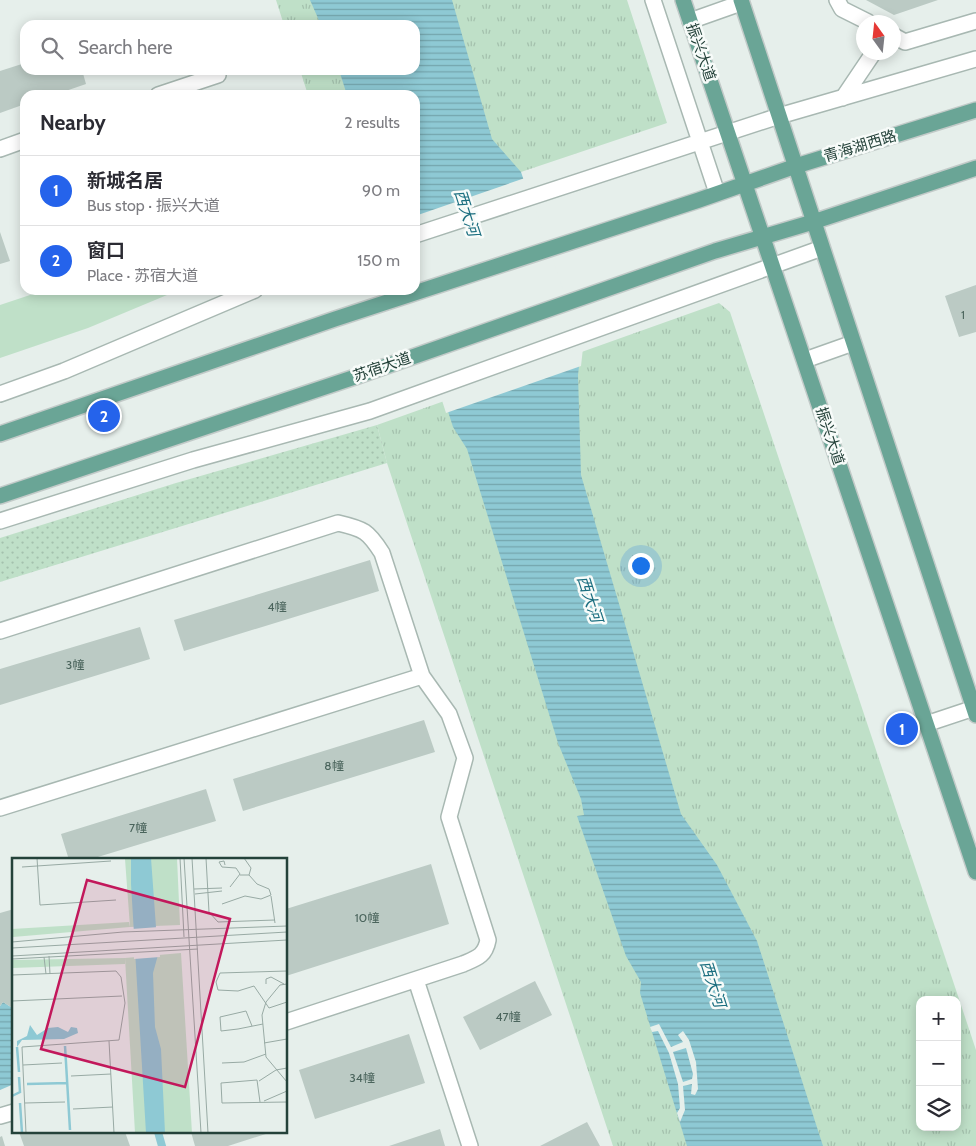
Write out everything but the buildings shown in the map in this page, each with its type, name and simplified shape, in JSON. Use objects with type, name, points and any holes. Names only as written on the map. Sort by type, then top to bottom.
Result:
[{"type":"main road","name":"振兴大道","points":[[683,0],[976,872]]},
{"type":"main road","points":[[741,1],[975,712]]},
{"type":"main road","name":"青海湖西路","points":[[744,183],[976,110]]},
{"type":"main road","points":[[763,236],[813,222],[976,168]]},
{"type":"main road","points":[[420,291],[699,200],[744,183]]},
{"type":"main road","name":"苏宿大道","points":[[0,496],[358,376],[715,251],[763,236]]},
{"type":"main road","points":[[0,434],[408,295]]},
{"type":"lane","points":[[653,0],[717,193]]},
{"type":"lane","points":[[837,0],[842,9],[856,16]]},
{"type":"lane","points":[[690,21],[741,1]]},
{"type":"lane","points":[[901,40],[905,42],[976,22]]},
{"type":"lane","points":[[420,233],[780,116],[976,59]]},
{"type":"lane","points":[[842,98],[868,60]]},
{"type":"lane","points":[[173,90],[218,75]]},
{"type":"lane","points":[[0,149],[20,142]]},
{"type":"lane","points":[[0,521],[193,460],[370,411],[822,248]]},
{"type":"lane","points":[[0,394],[64,371],[243,295]]},
{"type":"lane","points":[[805,360],[854,343]]},
{"type":"lane","points":[[0,631],[338,523],[356,527],[371,536],[382,553],[422,676],[449,714],[465,758],[449,817],[488,940],[486,951],[463,964],[288,1021]]},
{"type":"lane","points":[[0,808],[422,676]]},
{"type":"lane","points":[[926,724],[975,712]]},
{"type":"lane","points":[[416,980],[470,1146]]},
{"type":"green space","points":[[276,0],[627,0],[667,123],[521,172],[420,202],[420,90],[306,90],[302,75],[420,75],[420,20],[282,20]]},
{"type":"green space","points":[[30,295],[167,295],[88,328],[0,358],[0,305]]},
{"type":"green space","points":[[719,303],[730,312],[958,996],[916,996],[916,1131],[961,1131],[961,1005],[976,1050],[976,1146],[613,1146],[387,463],[377,425]]},
{"type":"green space","points":[[377,425],[387,463],[0,582],[0,538],[176,483]]},
{"type":"water","name":"西大河","points":[[310,0],[452,0],[492,139],[521,172],[581,349],[578,375],[581,475],[681,814],[717,865],[757,941],[823,1146],[687,1146],[640,993],[641,982],[626,956],[577,816],[584,815],[581,799],[558,743],[467,449],[453,427],[411,295],[420,295],[420,90],[345,90],[341,75],[420,75],[420,20],[319,20]]},
{"type":"water","points":[[3,1002],[12,1008],[12,1085],[0,1090],[0,1006]]},
{"type":"pier","points":[[525,178],[583,348],[581,366],[446,413],[409,295],[420,295],[420,214]]},
{"type":"pier","points":[[659,1024],[671,1047],[683,1042],[678,1035],[683,1031],[689,1040],[696,1062],[698,1089],[695,1095],[691,1094],[692,1084],[683,1086],[685,1110],[680,1122],[677,1113],[680,1108],[678,1084],[669,1053],[658,1031],[652,1032],[650,1027]],"holes":[[[686,1048],[693,1074],[692,1079],[683,1082],[673,1052]]]},
{"type":"waterway","points":[[159,1134],[162,1146]]},
{"type":"place","name":"窗口","points":[[104,416]]},
{"type":"place","name":"新城名居","points":[[902,729]]}]
